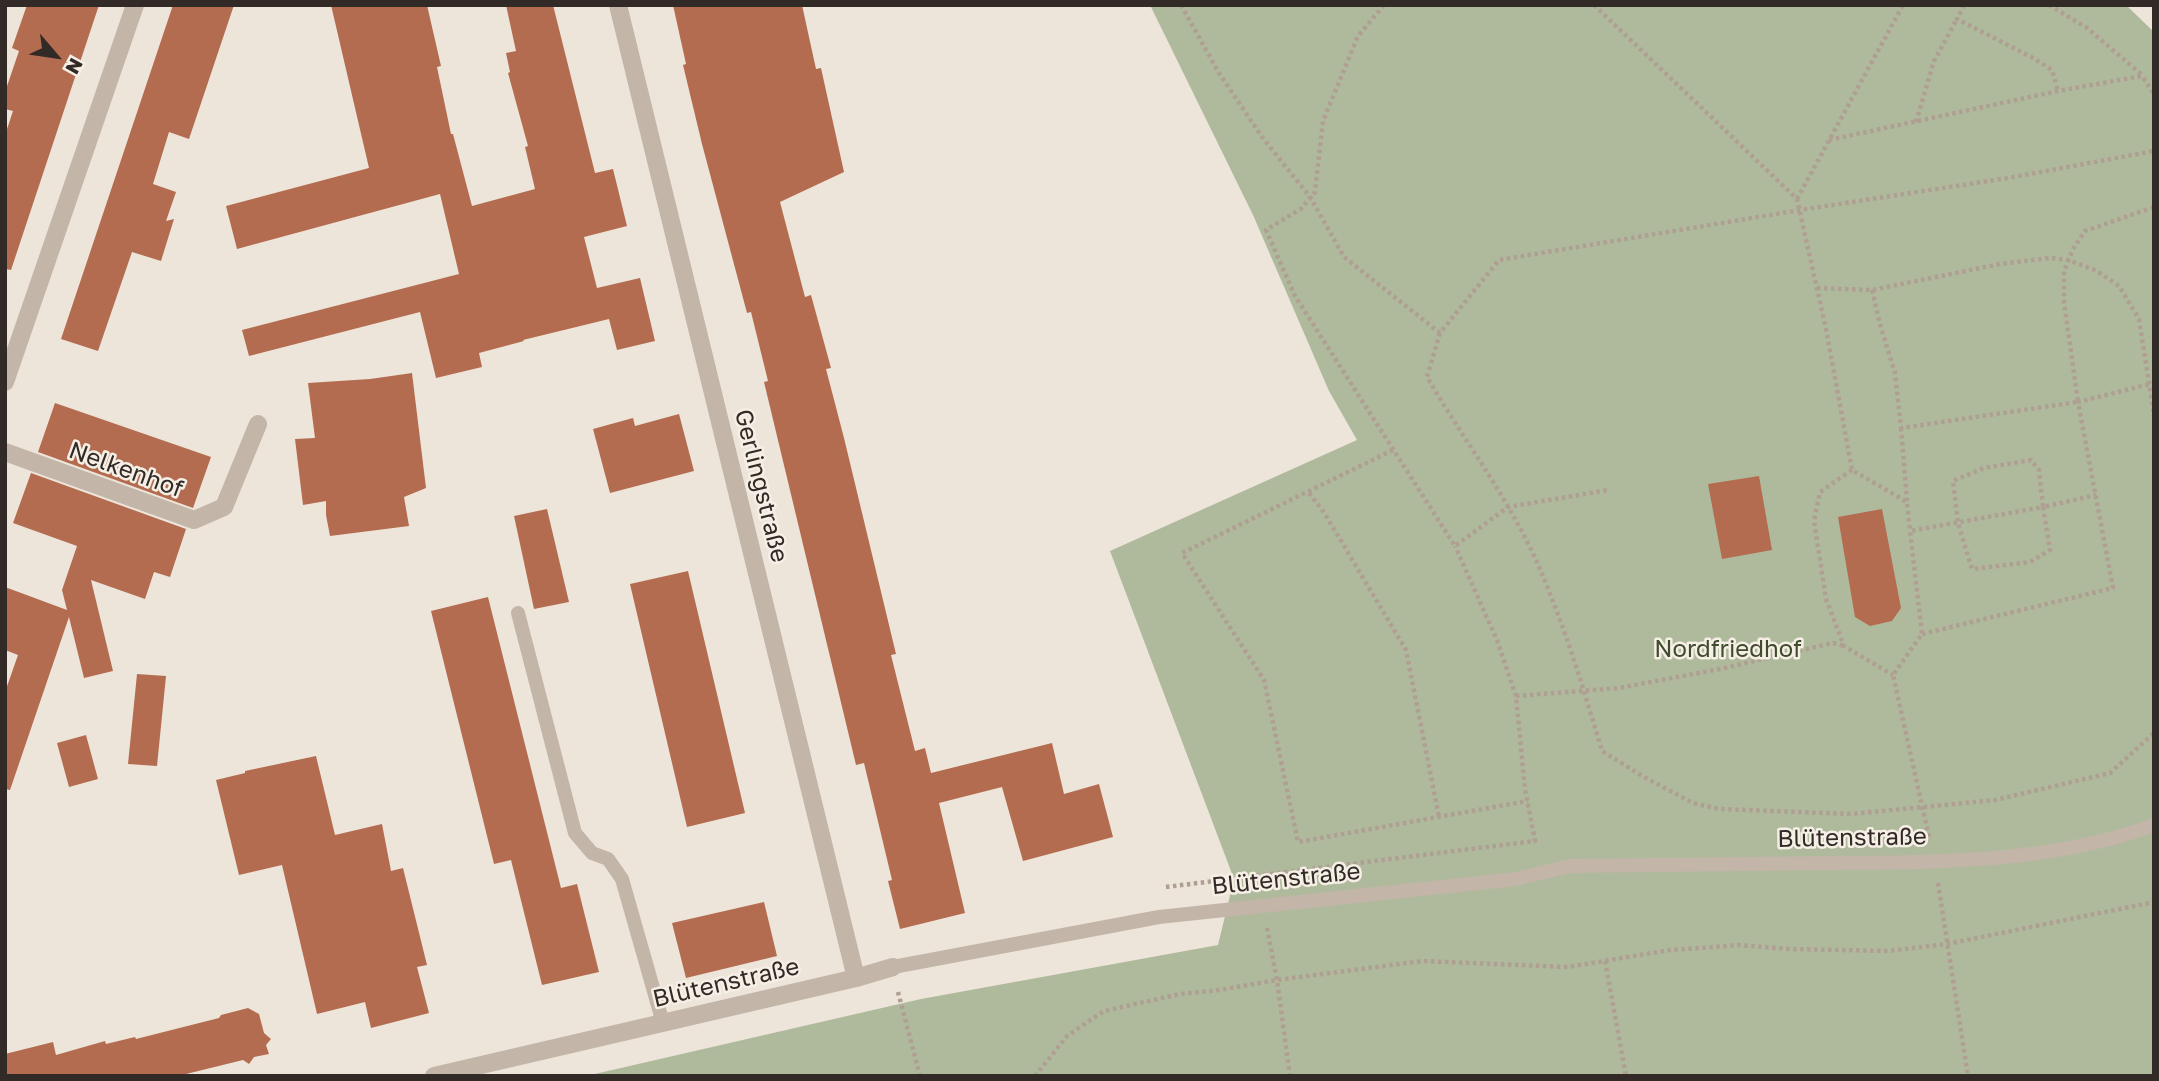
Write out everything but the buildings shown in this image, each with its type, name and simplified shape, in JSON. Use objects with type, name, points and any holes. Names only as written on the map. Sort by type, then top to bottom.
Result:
[{"type":"street","points":[[5,382],[135,5]]},
{"type":"street","name":"Gerlingstraße","points":[[618,5],[856,978]]},
{"type":"street","name":"Nelkenhof","points":[[5,452],[194,520],[224,507],[258,424]]},
{"type":"street","name":"Blütenstraße","points":[[434,1076],[856,978],[893,967]]},
{"type":"lane","points":[[518,613],[575,833],[592,853],[608,859],[622,879],[663,1023]]},
{"type":"lane","name":"Blütenstraße","points":[[893,967],[1159,917],[1516,880],[1570,866],[1934,862],[2057,851],[2121,837],[2154,825]]},
{"type":"path","points":[[1181,5],[1219,74],[1262,137],[1310,197],[1344,257],[1440,333]]},
{"type":"path","points":[[1166,887],[1535,842],[1516,696],[1497,640],[1455,546],[1295,296],[1266,230],[1302,208],[1315,192],[1323,121],[1358,36],[1384,5]]},
{"type":"path","points":[[1594,5],[1797,199],[1852,470],[1907,502]]},
{"type":"path","points":[[1797,199],[1903,5]]},
{"type":"path","points":[[1916,122],[1934,61],[1964,5]]},
{"type":"path","points":[[2049,5],[2087,28],[2142,76],[2154,94]]},
{"type":"path","points":[[1956,19],[2052,70],[2058,91]]},
{"type":"path","points":[[1829,140],[2058,91],[2142,76]]},
{"type":"path","points":[[2154,151],[2008,178],[1499,260],[1440,333],[1427,377],[1508,508],[1535,558],[1561,621],[1602,751],[1693,803],[1720,809],[1851,814],[1995,800],[2110,773],[2154,733]]},
{"type":"path","points":[[1893,675],[1922,634],[2113,588],[2081,424],[2064,302],[2064,271],[2073,249],[2085,232],[2154,207]]},
{"type":"path","points":[[1817,288],[1872,290],[2000,264],[2049,258],[2068,260],[2097,271],[2119,286],[2139,319],[2152,384],[2154,415]]},
{"type":"path","points":[[1872,290],[1895,373],[1922,634]]},
{"type":"path","points":[[1901,428],[2078,402],[2152,384]]},
{"type":"path","points":[[1393,450],[1182,553],[1264,680],[1298,842],[1528,801]]},
{"type":"path","points":[[2031,460],[2039,470],[2050,550],[2030,562],[1972,569],[1958,523],[1953,481],[1984,468],[2031,460]]},
{"type":"path","points":[[1844,646],[1826,599],[1814,521],[1820,492],[1852,470]]},
{"type":"path","points":[[1455,546],[1508,508],[1608,490]]},
{"type":"path","points":[[1309,493],[1325,514],[1406,650],[1439,817]]},
{"type":"path","points":[[1910,531],[2096,495]]},
{"type":"path","points":[[1516,696],[1619,688],[1833,643],[1844,646],[1893,675],[1934,862],[1968,1076]]},
{"type":"path","points":[[1035,1076],[1067,1036],[1104,1011],[1180,994],[1422,961],[1568,967],[1670,950],[1739,945],[1888,951],[1947,944],[2154,902]]},
{"type":"path","points":[[1263,906],[1277,980],[1290,1076]]},
{"type":"path","points":[[1605,961],[1626,1076]]},
{"type":"path","points":[[893,967],[920,1076]]},
{"type":"green space","name":"Nordfriedhof","points":[[1150,5],[2126,5],[2154,32],[2154,1076],[586,1076],[921,999],[1218,945],[1234,879],[1110,551],[1357,440],[1329,391],[1253,215]]}]
